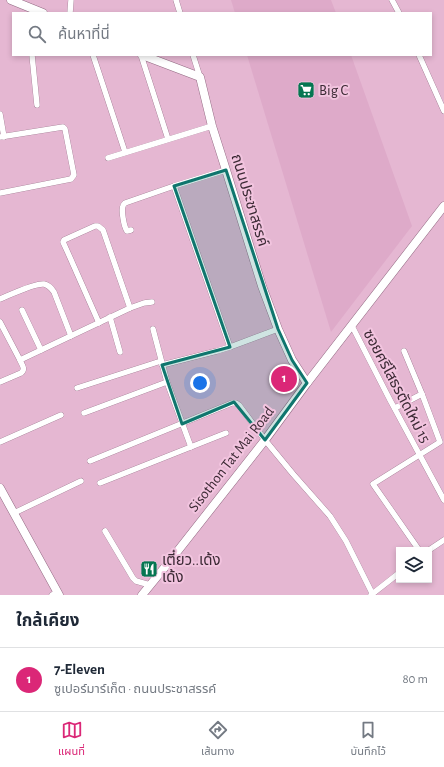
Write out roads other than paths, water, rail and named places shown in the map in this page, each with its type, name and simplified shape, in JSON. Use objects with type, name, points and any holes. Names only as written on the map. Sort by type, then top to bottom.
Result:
[{"type":"street","points":[[11,0],[27,9],[39,12]]},
{"type":"street","points":[[70,12],[71,0]]},
{"type":"street","points":[[176,0],[180,12]]},
{"type":"street","points":[[392,0],[398,12]]},
{"type":"street","points":[[32,56],[37,105]]},
{"type":"street","points":[[92,56],[125,152]]},
{"type":"street","points":[[142,56],[168,139]]},
{"type":"street","points":[[145,56],[200,77]]},
{"type":"street","points":[[193,56],[200,77]]},
{"type":"street","points":[[419,56],[444,111]]},
{"type":"street","name":"ถนนประชาสรรค์","points":[[200,77],[212,126],[260,280],[278,329],[292,360],[307,383]]},
{"type":"street","points":[[0,114],[2,137],[63,127],[65,129],[74,174],[71,179],[0,193]]},
{"type":"street","points":[[108,158],[212,126]]},
{"type":"street","points":[[131,230],[127,231],[124,227],[122,208],[125,203],[226,170]]},
{"type":"street","points":[[174,186],[230,347]]},
{"type":"street","name":"Sisothon Tat Mai Road","points":[[142,595],[264,440],[444,206]]},
{"type":"street","points":[[99,323],[62,242],[66,239],[95,226],[98,226],[103,230],[130,308]]},
{"type":"street","points":[[0,299],[36,284],[44,284],[49,286],[54,292],[71,336]]},
{"type":"street","points":[[20,360],[130,308],[152,302]]},
{"type":"street","points":[[22,310],[42,350]]},
{"type":"street","points":[[110,317],[120,352]]},
{"type":"street","points":[[0,322],[24,369],[21,373],[0,382]]},
{"type":"street","name":"ซอยศรีโสธรตัดใหม่ 15","points":[[352,326],[444,500]]},
{"type":"street","points":[[153,329],[167,382],[191,447]]},
{"type":"street","points":[[77,388],[162,363],[217,351],[278,329]]},
{"type":"street","points":[[404,351],[440,442],[373,484],[418,547]]},
{"type":"street","points":[[84,413],[167,382]]},
{"type":"street","points":[[395,408],[422,394]]},
{"type":"street","points":[[90,461],[232,403],[236,403],[240,406],[264,440],[330,516],[346,541],[371,594],[396,575]]},
{"type":"street","points":[[0,442],[61,415]]},
{"type":"street","points":[[100,483],[226,433]]},
{"type":"street","points":[[14,513],[81,481]]},
{"type":"street","points":[[0,488],[56,594]]},
{"type":"street","points":[[105,531],[133,578],[136,581],[150,585]]},
{"type":"street","points":[[432,548],[444,540]]},
{"type":"place","name":"Big C","points":[[306,90]]},
{"type":"place","name":"7-Eleven","points":[[284,379]]},
{"type":"place","name":"เตี๋ยว..เด้ง เด้ง","points":[[149,569]]}]
